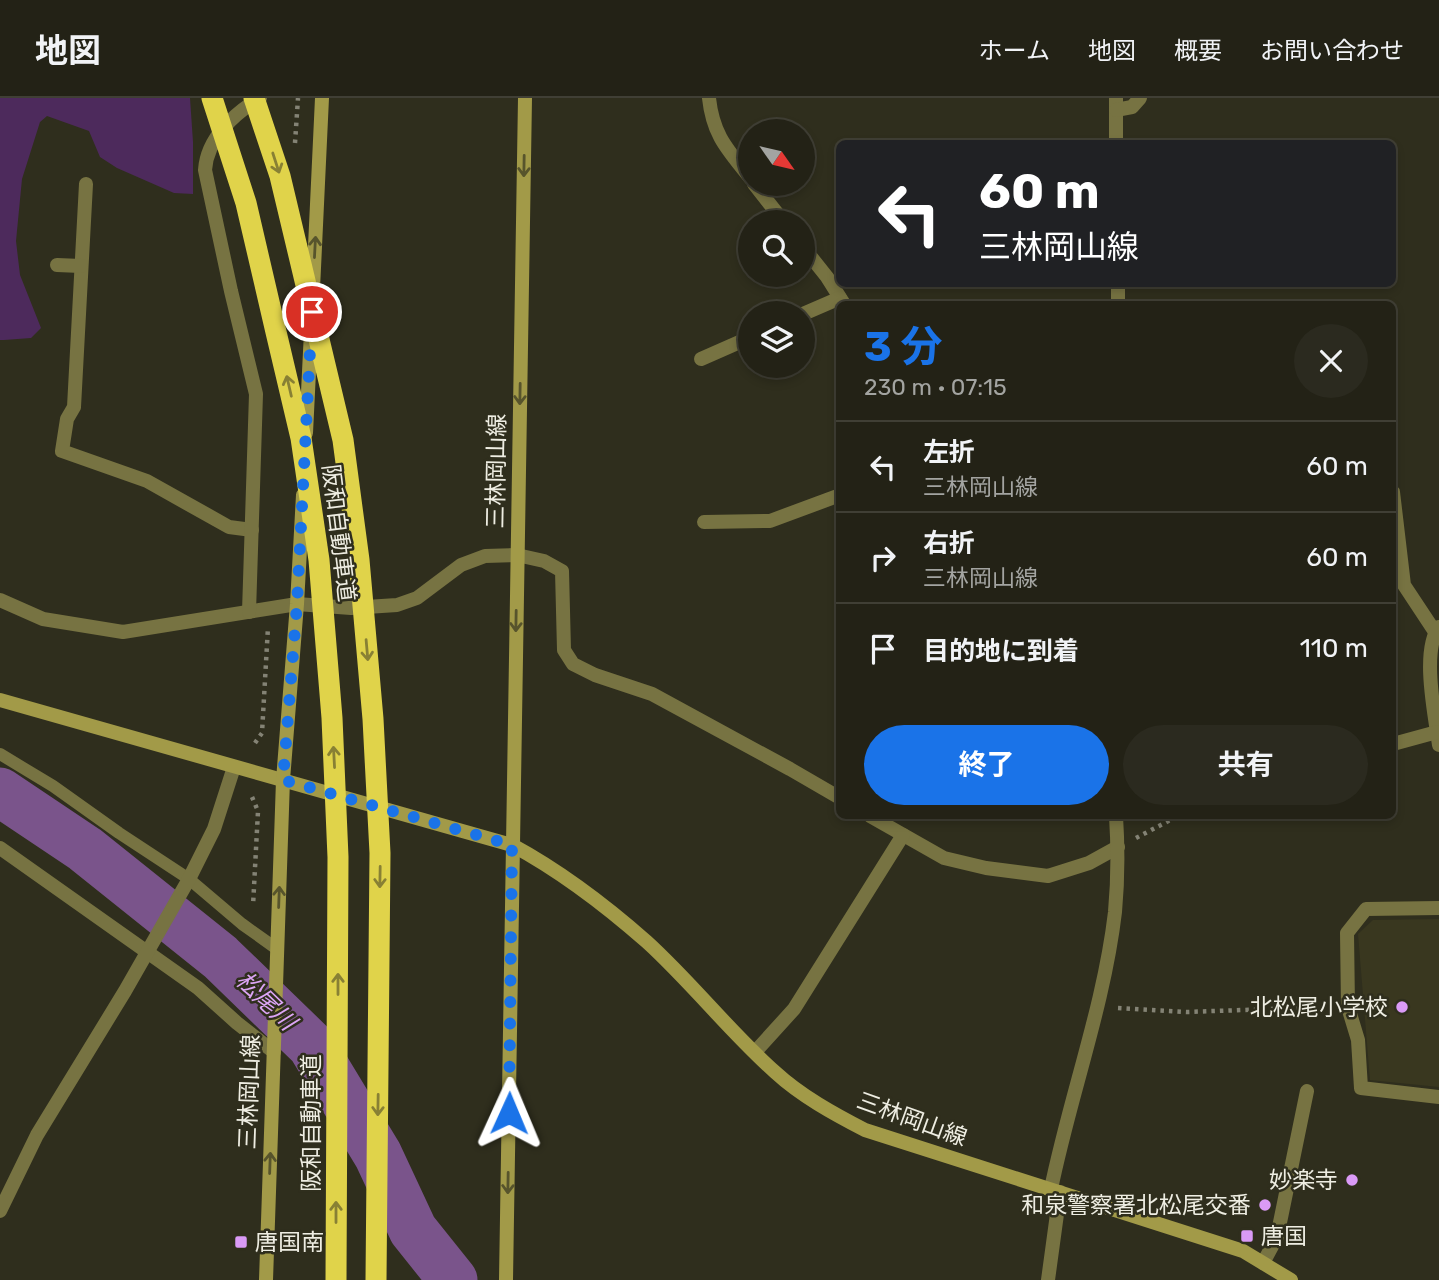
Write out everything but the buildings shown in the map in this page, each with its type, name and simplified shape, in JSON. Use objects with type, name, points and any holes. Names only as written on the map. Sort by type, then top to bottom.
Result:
[{"type":"highway","name":"阪和自動車道","points":[[212,98],[246,203],[301,438],[319,560],[332,718],[338,856],[336,1280]]},
{"type":"highway","name":"阪和自動車道","points":[[254,98],[280,176],[343,440],[359,560],[373,719],[380,853],[376,1280]]},
{"type":"main road","name":"三林岡山線","points":[[266,1280],[283,780],[297,604],[322,98]]},
{"type":"main road","name":"三林岡山線","points":[[509,1278],[512,845],[525,98]]},
{"type":"main road","name":"三林岡山線","points":[[0,700],[512,845],[544,862],[603,904],[648,944],[776,1073],[837,1116],[865,1130],[1243,1251],[1291,1280]]},
{"type":"street","points":[[249,612],[256,394],[205,170],[206,157],[218,135],[245,107],[260,98]]},
{"type":"street","points":[[709,98],[715,130],[738,163]]},
{"type":"street","points":[[1116,140],[1116,104],[1132,107],[1140,98]]},
{"type":"street","points":[[86,184],[74,407],[67,419],[62,451],[148,481],[229,527],[252,530]]},
{"type":"street","points":[[763,196],[775,210]]},
{"type":"street","points":[[815,262],[842,301]]},
{"type":"street","points":[[57,265],[81,266]]},
{"type":"street","points":[[815,310],[836,303]]},
{"type":"street","points":[[701,359],[738,343]]},
{"type":"street","points":[[704,522],[770,521],[836,496]]},
{"type":"street","points":[[1396,517],[1404,585],[1437,629],[1429,671],[1438,738],[1396,744]]},
{"type":"street","points":[[0,600],[43,619],[123,632],[297,604],[351,608],[397,605],[417,598],[461,565],[485,556],[517,555],[544,561],[562,571],[564,650],[573,664],[595,675],[652,694],[836,796]]},
{"type":"street","points":[[0,1211],[37,1136],[186,885],[214,830],[234,767]]},
{"type":"street","points":[[875,819],[944,858],[986,868],[1048,876],[1089,863],[1118,847]]},
{"type":"street","points":[[1048,1280],[1056,1190],[1106,964],[1115,911],[1118,847],[1116,819]]},
{"type":"street","points":[[755,1052],[794,1009],[903,835]]},
{"type":"street","points":[[0,848],[151,946],[198,989],[274,1046]]},
{"type":"street","points":[[1439,908],[1366,909],[1347,933],[1348,1007],[1358,1040],[1361,1088],[1439,1097]]},
{"type":"street","points":[[1263,1264],[1278,1237],[1307,1091]]},
{"type":"lane","points":[[0,754],[53,786],[277,949]]},
{"type":"path","points":[[251,930],[258,811],[252,797]]},
{"type":"path","points":[[1118,847],[1172,819]]},
{"type":"path","points":[[1096,1007],[1186,1012],[1348,1007]]},
{"type":"shaded area","points":[[0,98],[190,98],[193,142],[193,194],[174,193],[117,168],[100,157],[89,131],[47,116],[40,122],[22,179],[16,241],[20,275],[41,328],[31,338],[4,340],[0,340]]},
{"type":"shaded area","name":"北松尾小学校","points":[[1439,919],[1439,1087],[1370,1080],[1358,934],[1373,920]]},
{"type":"waterway","name":"松尾川","points":[[0,792],[85,849],[220,957],[312,1046],[378,1155],[413,1230],[453,1280]]},
{"type":"place","name":"北松尾小学校","points":[[1402,1007]]},
{"type":"place","name":"妙楽寺","points":[[1352,1180]]},
{"type":"place","name":"和泉警察署北松尾交番","points":[[1265,1205]]},
{"type":"place","name":"唐国","points":[[1247,1236]]},
{"type":"place","name":"唐国南","points":[[241,1242]]},
{"type":"route","points":[[312,312],[297,604],[283,780],[512,845],[509,1113]]}]
